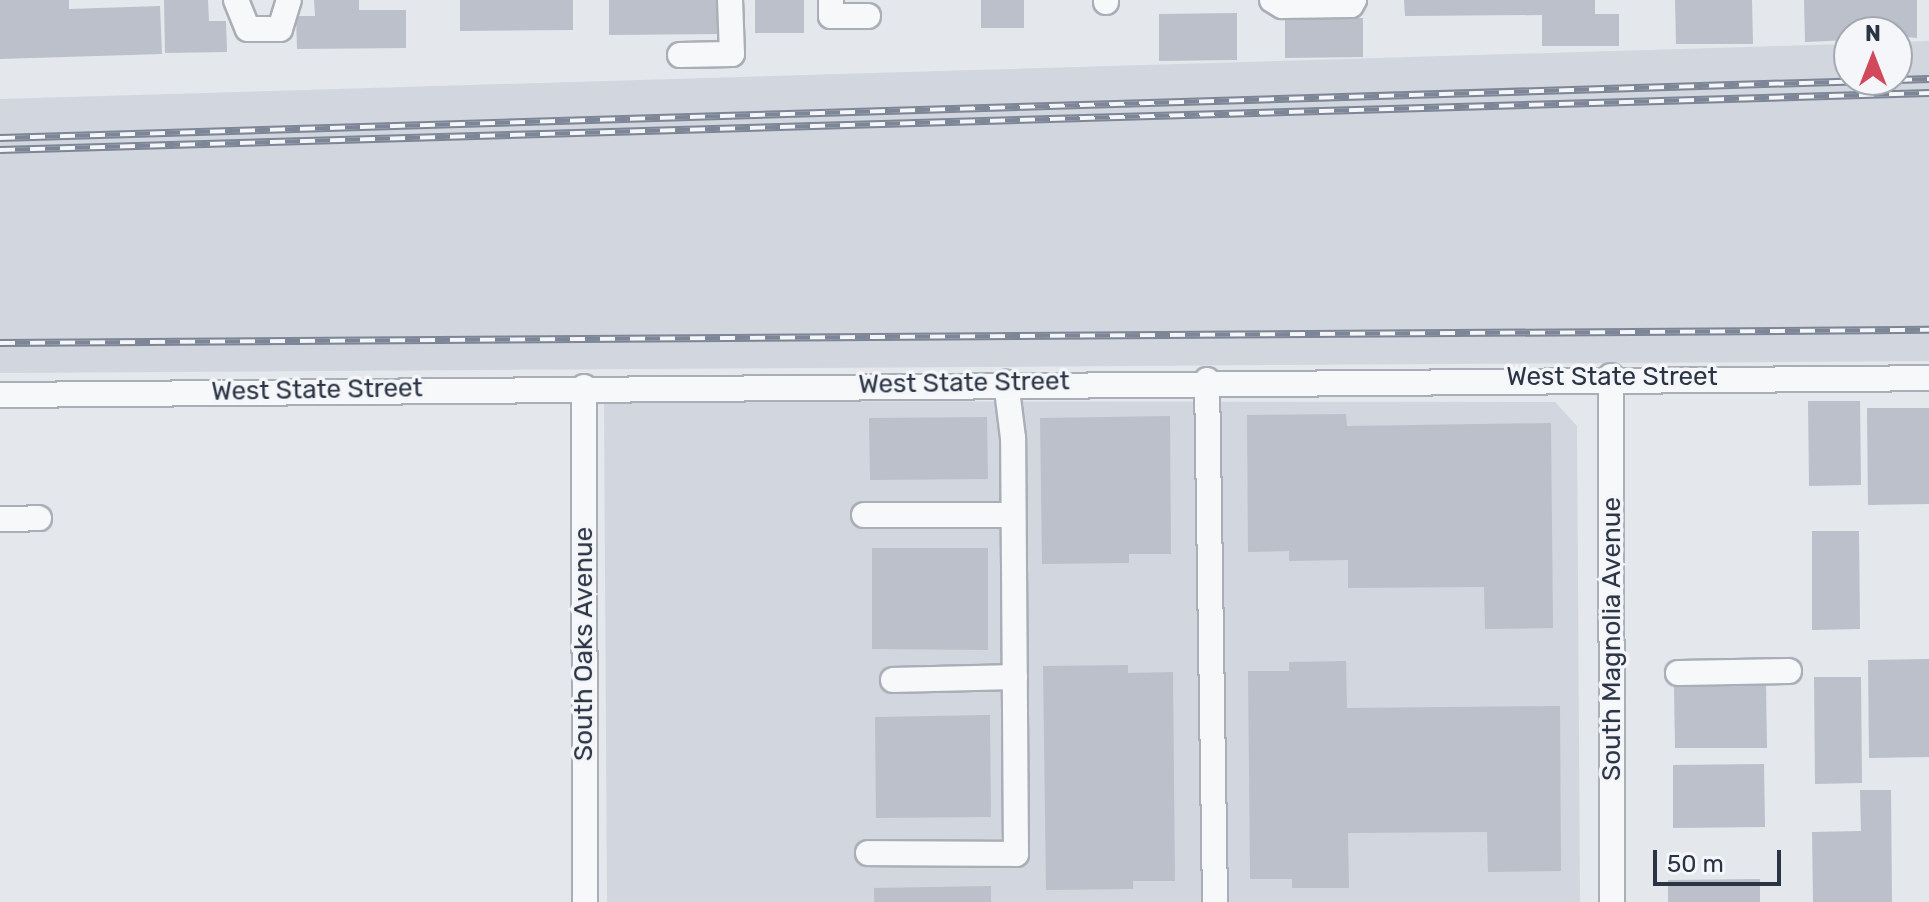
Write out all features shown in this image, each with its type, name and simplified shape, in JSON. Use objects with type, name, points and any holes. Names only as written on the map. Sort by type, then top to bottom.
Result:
[{"type":"street","points":[[236,0],[248,29],[280,29],[289,0]]},
{"type":"street","points":[[680,55],[732,54],[730,0]]},
{"type":"street","points":[[831,0],[831,16],[868,16]]},
{"type":"street","points":[[1272,0],[1282,6],[1351,5],[1354,0]]},
{"type":"street","name":"West State Street","points":[[0,395],[1611,376],[1929,378]]},
{"type":"street","name":"South Magnolia Avenue","points":[[1611,376],[1612,902]]},
{"type":"street","points":[[1207,380],[1215,902]]},
{"type":"street","points":[[868,853],[1016,854],[1013,515],[1006,382]]},
{"type":"street","name":"South Oaks Avenue","points":[[584,387],[585,902]]},
{"type":"street","points":[[864,515],[1013,515]]},
{"type":"street","points":[[0,519],[39,518]]},
{"type":"street","points":[[1678,673],[1789,671]]},
{"type":"street","points":[[893,680],[1015,677]]},
{"type":"shaded area","points":[[1929,41],[1929,361],[0,373],[0,99],[1833,44],[1833,96],[1913,96],[1913,42]]},
{"type":"shaded area","points":[[604,401],[1555,402],[1577,426],[1580,902],[607,902]]},
{"type":"building","points":[[0,0],[69,0],[69,9],[160,6],[162,54],[0,59]]},
{"type":"building","points":[[164,0],[208,0],[209,21],[226,21],[227,52],[165,53]]},
{"type":"building","points":[[314,0],[359,0],[359,10],[406,10],[406,48],[297,49],[296,16],[315,16]]},
{"type":"building","points":[[460,0],[573,0],[573,30],[460,31]]},
{"type":"building","points":[[609,0],[719,0],[720,34],[609,35]]},
{"type":"building","points":[[755,0],[804,0],[804,33],[755,33]]},
{"type":"building","points":[[981,0],[1024,0],[1024,28],[981,28]]},
{"type":"building","points":[[1404,0],[1595,0],[1595,14],[1619,14],[1619,46],[1542,46],[1542,15],[1405,16]]},
{"type":"building","points":[[1675,0],[1752,0],[1753,44],[1676,44]]},
{"type":"building","points":[[1804,0],[1917,0],[1917,38],[1913,38],[1913,16],[1833,16],[1833,41],[1805,42]]},
{"type":"building","points":[[1237,13],[1237,60],[1159,61],[1159,14]]},
{"type":"building","points":[[1285,18],[1363,18],[1363,57],[1285,58]]},
{"type":"building","points":[[1808,401],[1860,401],[1861,485],[1809,486]]},
{"type":"building","points":[[1867,408],[1929,408],[1929,504],[1868,505]]},
{"type":"building","points":[[1346,414],[1347,426],[1551,423],[1553,628],[1485,629],[1484,587],[1348,588],[1348,560],[1289,561],[1289,551],[1248,552],[1247,415]]},
{"type":"building","points":[[1170,416],[1171,554],[1129,554],[1129,563],[1042,564],[1040,418]]},
{"type":"building","points":[[987,417],[988,479],[870,480],[869,418]]},
{"type":"building","points":[[1812,531],[1859,531],[1860,629],[1812,630]]},
{"type":"building","points":[[872,548],[988,548],[988,650],[872,649]]},
{"type":"building","points":[[1929,659],[1929,757],[1869,758],[1868,660]]},
{"type":"building","points":[[1346,661],[1347,708],[1560,706],[1561,871],[1488,872],[1487,832],[1348,833],[1349,888],[1292,888],[1292,879],[1250,879],[1248,671],[1289,671],[1289,662]]},
{"type":"building","points":[[1128,665],[1128,673],[1173,672],[1175,881],[1133,881],[1133,889],[1046,890],[1043,666]]},
{"type":"building","points":[[1814,677],[1861,677],[1862,783],[1815,784]]},
{"type":"building","points":[[1766,685],[1767,748],[1675,748],[1674,686]]},
{"type":"building","points":[[990,715],[991,817],[876,818],[875,717]]},
{"type":"building","points":[[1764,764],[1765,827],[1673,828],[1673,765]]},
{"type":"building","points":[[1860,790],[1891,790],[1892,902],[1813,902],[1812,832],[1861,831]]},
{"type":"building","points":[[1760,879],[1760,902],[1668,902],[1668,880]]},
{"type":"building","points":[[991,886],[991,902],[874,902],[874,888]]},
{"type":"railway","points":[[1913,80],[1929,79]]},
{"type":"railway","points":[[0,138],[1833,82]]},
{"type":"railway","points":[[0,150],[1929,93]]},
{"type":"railway","points":[[0,343],[1929,330]]}]
